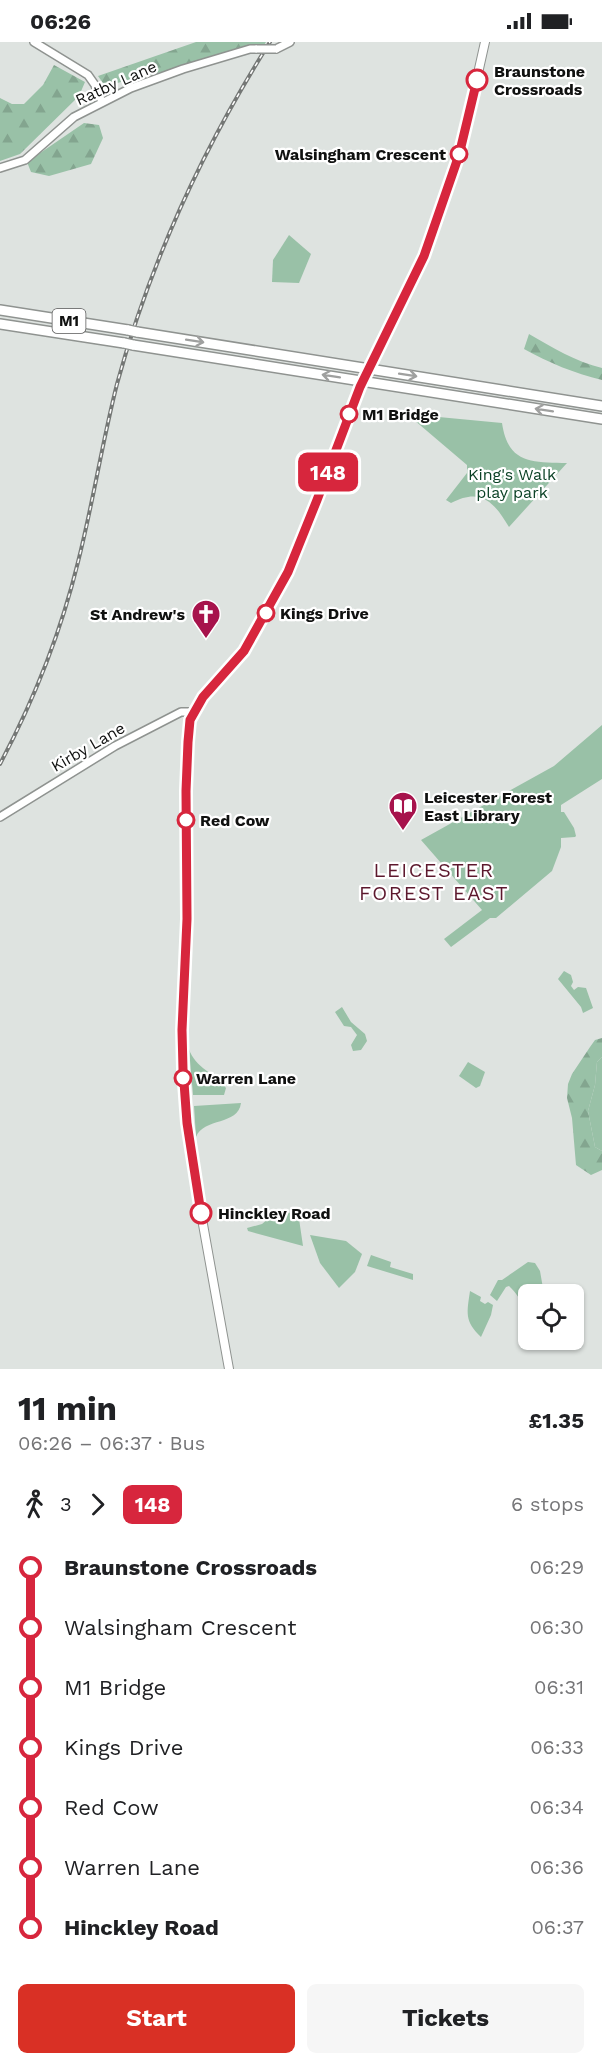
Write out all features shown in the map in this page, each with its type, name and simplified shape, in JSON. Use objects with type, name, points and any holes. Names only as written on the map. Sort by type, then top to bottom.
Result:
[{"type":"highway","name":"M1","points":[[0,310],[602,406]]},
{"type":"highway","name":"M1","points":[[4,324],[602,420]]},
{"type":"main road","points":[[34,42],[88,75],[102,102]]},
{"type":"main road","name":"Ratby Lane","points":[[0,168],[25,160],[74,117],[131,88],[183,69],[250,50],[276,49],[290,42]]},
{"type":"main road","points":[[230,1369],[196,1181],[183,1085],[182,1030],[187,919],[186,776],[189,731],[194,712],[203,697],[244,651],[275,597],[306,527],[355,399],[424,256],[464,136],[485,42]]},
{"type":"main road","name":"Kirby Lane","points":[[0,817],[69,773],[146,729],[181,712],[194,712]]},
{"type":"green space","points":[[196,42],[266,42],[263,47],[105,86],[98,76]]},
{"type":"green space","points":[[54,65],[85,82],[79,96],[20,154],[0,161],[0,98],[12,104],[24,104],[43,85]]},
{"type":"green space","points":[[84,123],[99,125],[103,138],[91,164],[49,176],[31,172],[27,162]]},
{"type":"green space","points":[[289,235],[311,254],[299,283],[272,282],[273,260]]},
{"type":"green space","points":[[529,334],[574,358],[602,368],[602,380],[562,367],[524,349]]},
{"type":"green space","name":"King's Walk play park","points":[[407,414],[502,423],[510,446],[524,458],[533,461],[567,463],[509,527],[492,504],[479,497],[461,498],[451,503],[446,500],[467,473],[467,465]]},
{"type":"green space","points":[[602,725],[602,779],[561,805],[561,812],[564,812],[574,828],[576,836],[561,838],[561,847],[552,871],[496,918],[490,918],[451,947],[444,939],[482,910],[421,840],[554,766]]},
{"type":"green space","points":[[564,971],[571,975],[573,982],[571,986],[574,990],[578,987],[586,988],[593,1008],[583,1013],[581,1007],[558,979]]},
{"type":"green space","points":[[342,1007],[351,1022],[365,1034],[367,1041],[361,1050],[353,1051],[351,1045],[357,1035],[351,1027],[344,1026],[335,1012]]},
{"type":"green space","points":[[602,1038],[602,1057],[597,1062],[595,1085],[588,1111],[595,1147],[602,1151],[602,1170],[591,1175],[576,1165],[572,1118],[567,1098],[568,1084],[572,1074],[595,1040]]},
{"type":"green space","points":[[189,1049],[200,1066],[226,1088],[224,1095],[193,1095]]},
{"type":"green space","points":[[602,1057],[602,1151],[595,1147],[588,1111],[595,1085],[597,1062]]},
{"type":"green space","points":[[468,1062],[485,1072],[480,1086],[476,1088],[459,1076]]},
{"type":"green space","points":[[241,1103],[234,1115],[206,1126],[196,1137],[194,1106]]},
{"type":"green space","points":[[298,1212],[303,1246],[248,1231],[247,1228],[262,1224],[274,1214]]},
{"type":"green space","points":[[310,1235],[346,1241],[362,1254],[355,1272],[339,1288],[320,1263]]},
{"type":"green space","points":[[371,1255],[391,1262],[390,1267],[413,1274],[413,1280],[367,1266]]},
{"type":"green space","points":[[528,1262],[535,1263],[540,1271],[542,1284],[518,1284],[518,1296],[509,1286],[506,1287],[497,1301],[490,1295],[498,1280],[502,1280]]},
{"type":"green space","points":[[470,1291],[481,1297],[480,1301],[493,1305],[481,1337],[469,1321]]},
{"type":"railway","points":[[0,764],[24,715],[55,640],[83,540],[117,384],[145,294],[201,165],[222,123],[270,42]]},
{"type":"bus line","name":"148","points":[[201,1213],[184,1104],[182,1030],[186,973],[188,858],[186,791],[190,720],[203,697],[244,651],[288,572],[360,387],[424,256],[459,155],[477,80]]},
{"type":"place","name":"Braunstone Crossroads","points":[[477,80]]},
{"type":"place","name":"Walsingham Crescent","points":[[459,154]]},
{"type":"place","name":"M1 Bridge","points":[[349,414]]},
{"type":"place","name":"Kings Drive","points":[[266,613]]},
{"type":"place","name":"St Andrew's","points":[[206,640]]},
{"type":"place","name":"Red Cow","points":[[186,820]]},
{"type":"place","name":"Leicester Forest East Library","points":[[403,832]]},
{"type":"place","name":"Warren Lane","points":[[183,1078]]},
{"type":"place","name":"Hinckley Road","points":[[201,1213]]},
{"type":"district","name":"LEICESTER FOREST EAST","points":[[434,882]]}]
